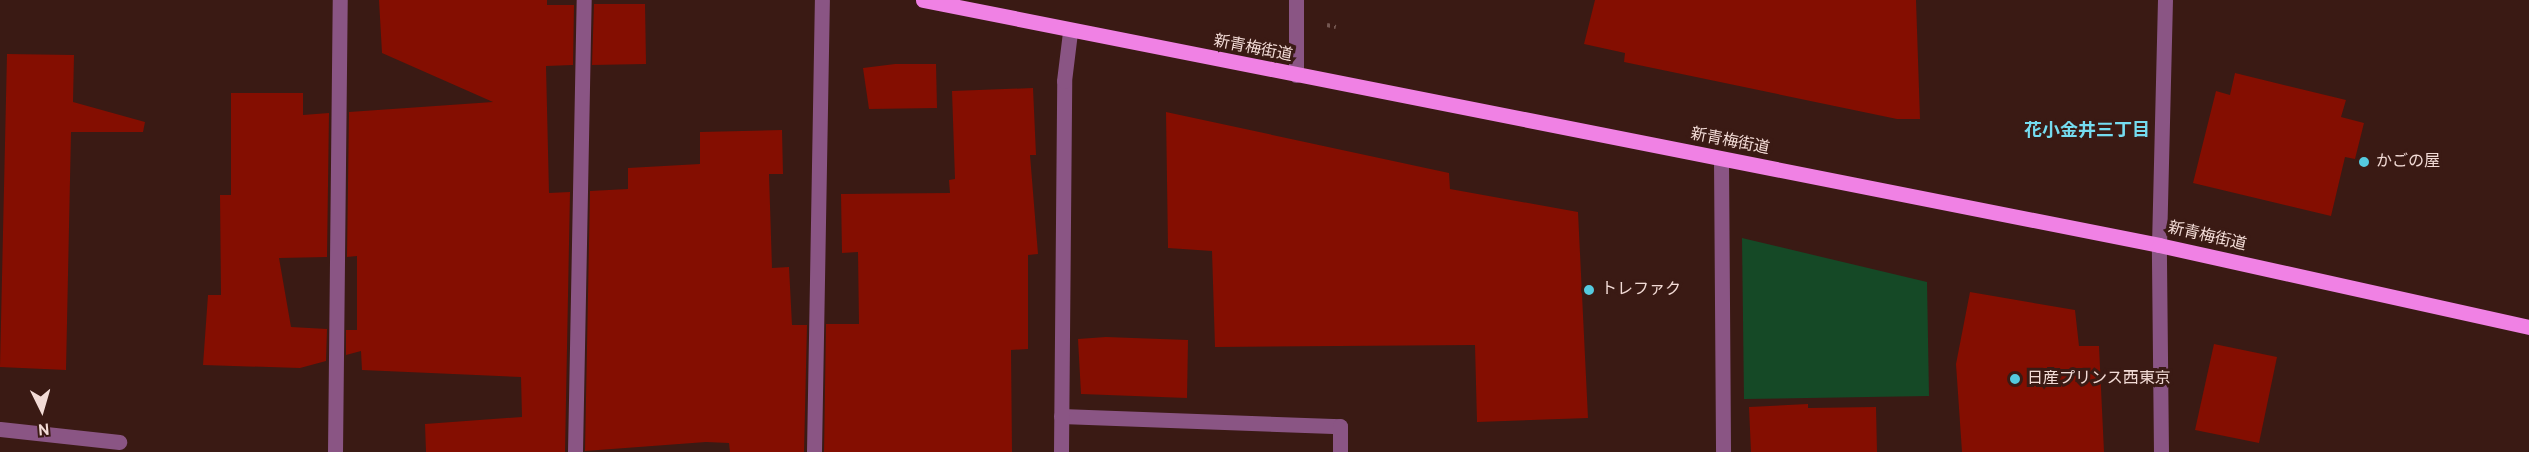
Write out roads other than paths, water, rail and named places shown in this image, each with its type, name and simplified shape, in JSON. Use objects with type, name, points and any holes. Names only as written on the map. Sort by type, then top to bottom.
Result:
[{"type":"main road","name":"新青梅街道","points":[[923,0],[1070,32],[2159,244],[2529,327]]},
{"type":"street","points":[[335,452],[340,0]]},
{"type":"street","points":[[575,452],[584,0]]},
{"type":"street","points":[[814,452],[822,0]]},
{"type":"street","points":[[1296,0],[1296,75]]},
{"type":"street","points":[[2161,452],[2159,244],[2164,0]]},
{"type":"street","points":[[1061,452],[1064,81],[1070,32]]},
{"type":"street","points":[[1721,159],[1723,452]]},
{"type":"street","points":[[1061,416],[1340,426],[1340,452]]},
{"type":"street","points":[[0,429],[119,442]]},
{"type":"place","name":"かごの屋","points":[[2364,162]]},
{"type":"place","name":"トレファク","points":[[1589,290]]},
{"type":"place","name":"日産プリンス西東京","points":[[2015,379]]},
{"type":"district","name":"花小金井三丁目","points":[[2087,132]]}]
